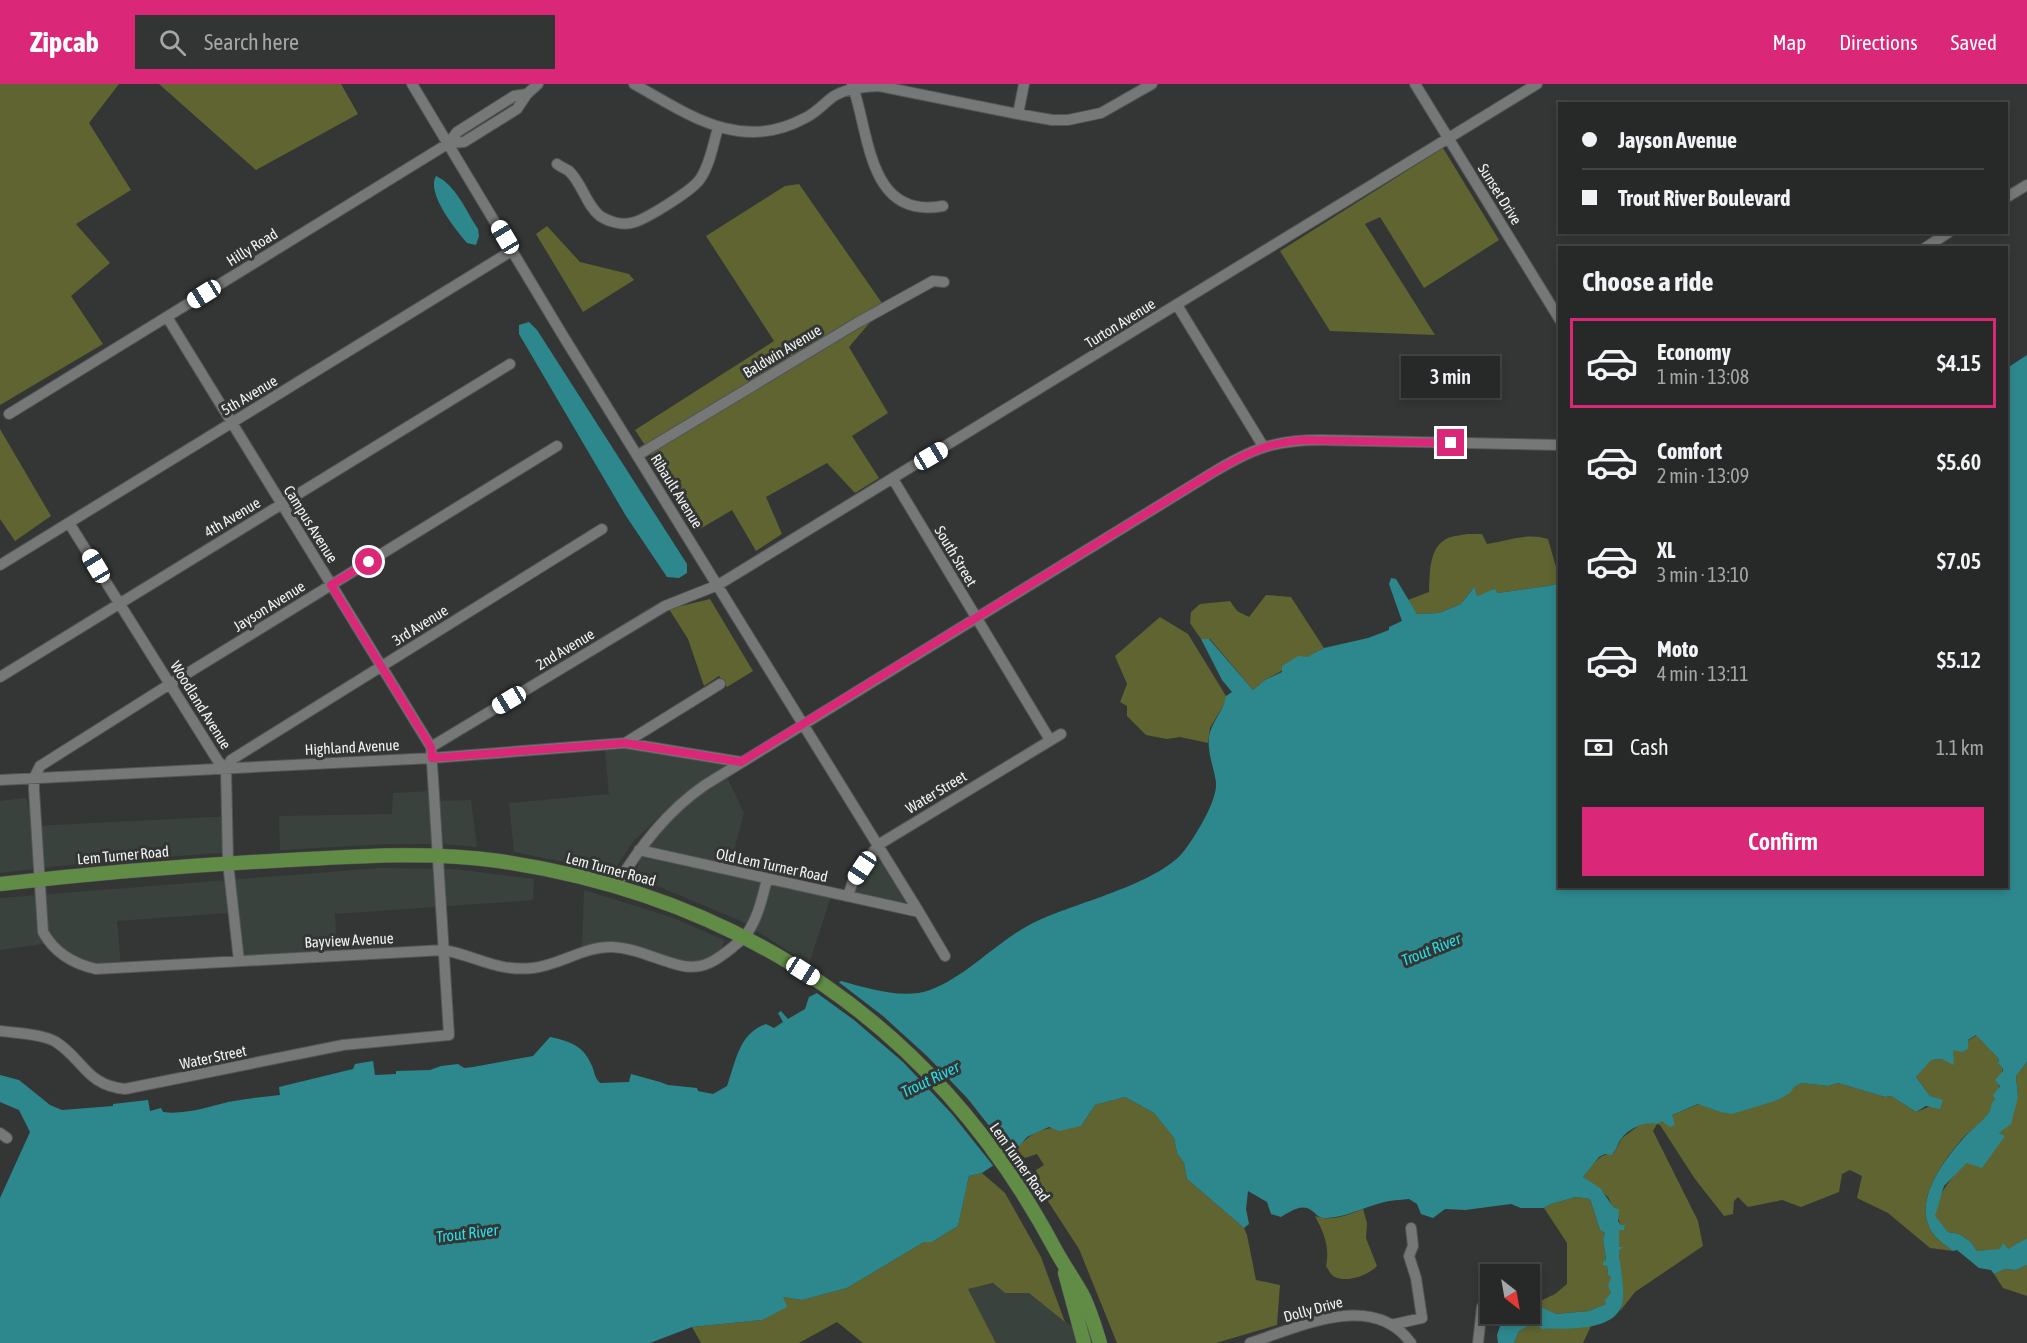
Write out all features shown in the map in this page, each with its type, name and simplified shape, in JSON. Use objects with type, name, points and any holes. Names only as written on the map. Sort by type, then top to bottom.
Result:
[{"type":"main road","name":"Lem Turner Road","points":[[0,884],[129,870],[228,863],[437,855],[498,861],[569,874],[616,885],[672,904],[746,937],[817,980],[891,1037],[939,1084],[973,1123],[1013,1176],[1082,1295],[1101,1343]]},
{"type":"main road","name":"Lem Turner Road","points":[[1062,1263],[1084,1343]]},
{"type":"street","name":"Ribault Avenue","points":[[412,84],[919,912]]},
{"type":"street","name":"Hilly Road","points":[[9,414],[448,143],[464,142],[517,109],[526,94],[538,84]]},
{"type":"street","points":[[634,84],[701,121],[718,128],[748,132],[770,131],[791,125],[853,86],[879,86],[1052,120],[1084,118],[1116,106],[1152,84]]},
{"type":"street","points":[[1018,114],[1024,84]]},
{"type":"street","name":"Sunset Drive","points":[[1415,84],[1558,317]]},
{"type":"street","name":"Turton Avenue","points":[[718,585],[1537,84]]},
{"type":"street","points":[[853,86],[875,168],[887,189],[898,199],[912,206],[928,209],[943,206]]},
{"type":"street","points":[[557,164],[570,172],[593,210],[600,216],[609,221],[632,223],[692,188],[699,181],[705,171],[718,128]]},
{"type":"street","points":[[2008,196],[2027,185]]},
{"type":"street","points":[[1928,246],[1946,234]]},
{"type":"street","name":"5th Avenue","points":[[0,565],[513,250]]},
{"type":"street","name":"Baldwin Avenue","points":[[638,455],[857,323],[933,281],[944,282]]},
{"type":"street","points":[[1177,305],[1263,446]]},
{"type":"street","name":"Campus Avenue","points":[[167,317],[382,667],[431,752],[449,1035]]},
{"type":"street","name":"4th Avenue","points":[[0,677],[510,364]]},
{"type":"street","points":[[616,885],[639,850],[667,815],[685,798],[803,723],[1212,473],[1263,446],[1285,441],[1321,440],[1558,445]]},
{"type":"street","name":"Jayson Avenue","points":[[34,778],[40,766],[45,762],[557,446]]},
{"type":"street","name":"South Street","points":[[893,479],[1050,740]]},
{"type":"street","name":"Woodland Avenue","points":[[69,523],[218,761],[226,769],[228,863],[239,961]]},
{"type":"street","name":"3rd Avenue","points":[[226,769],[231,760],[602,529]]},
{"type":"street","name":"2nd Avenue","points":[[431,752],[665,606],[718,585]]},
{"type":"street","points":[[625,743],[720,684]]},
{"type":"street","name":"Water Street","points":[[848,896],[853,881],[878,845],[1061,734]]},
{"type":"street","name":"Highland Avenue","points":[[0,780],[226,769],[431,752],[625,743],[741,762]]},
{"type":"street","name":"Bayview Avenue","points":[[34,778],[43,932],[49,943],[60,952],[85,966],[112,970],[444,950],[465,954],[482,963],[518,969],[547,965],[598,948],[613,947],[640,952],[681,966],[699,966],[718,959],[746,937],[760,909],[767,879]]},
{"type":"street","name":"Old Lem Turner Road","points":[[639,850],[919,912]]},
{"type":"street","points":[[919,912],[945,956]]},
{"type":"street","name":"Water Street","points":[[0,1030],[51,1039],[64,1048],[94,1079],[114,1088],[125,1089],[343,1045],[449,1035]]},
{"type":"street","points":[[1391,1325],[1422,1318],[1416,1278],[1409,1256],[1413,1246],[1411,1228]]},
{"type":"street","name":"Dolly Drive","points":[[1250,1343],[1284,1338],[1334,1317],[1352,1314],[1369,1316],[1391,1325],[1411,1343]]},
{"type":"street","points":[[1478,1343],[1480,1324]]},
{"type":"shaded area","points":[[633,749],[727,765],[668,808],[633,842],[614,870],[609,871],[514,852],[509,803],[609,794],[605,750]]},
{"type":"shaded area","points":[[727,777],[744,813],[730,865],[730,875],[831,897],[809,964],[741,921],[636,877],[634,873],[647,846],[665,825],[703,792]]},
{"type":"shaded area","points":[[430,791],[432,801],[471,800],[477,847],[442,844],[387,844],[280,850],[279,816],[392,814],[393,793]]},
{"type":"shaded area","points":[[26,798],[34,826],[233,816],[234,852],[94,862],[0,873],[0,801]]},
{"type":"shaded area","points":[[876,855],[882,857],[910,906],[854,893],[866,866]]},
{"type":"shaded area","points":[[380,868],[454,869],[534,879],[533,900],[335,914],[337,952],[233,958],[228,913],[117,921],[121,966],[90,965],[42,944],[0,950],[0,898]]},
{"type":"shaded area","points":[[584,890],[671,917],[724,940],[721,953],[704,962],[690,963],[639,947],[582,949]]},
{"type":"shaded area","points":[[994,1283],[1005,1293],[1029,1293],[1075,1329],[1078,1343],[996,1343],[968,1289]]},
{"type":"green space","points":[[0,84],[119,84],[89,123],[131,190],[76,224],[110,263],[71,296],[103,344],[0,405]]},
{"type":"green space","points":[[159,84],[341,84],[358,114],[256,170]]},
{"type":"green space","points":[[1443,148],[1499,240],[1424,288],[1380,217],[1365,224],[1435,335],[1330,331],[1280,251]]},
{"type":"green space","points":[[799,184],[884,306],[849,347],[888,413],[852,436],[879,478],[855,493],[827,463],[766,497],[782,534],[756,551],[732,510],[700,529],[635,430],[774,341],[706,236],[785,186]]},
{"type":"green space","points":[[547,226],[580,262],[629,274],[634,280],[583,312],[536,234]]},
{"type":"green space","points":[[0,429],[51,516],[15,541],[0,519]]},
{"type":"green space","points":[[1482,534],[1487,544],[1533,536],[1548,539],[1558,568],[1558,584],[1498,593],[1495,590],[1477,596],[1473,588],[1461,604],[1439,613],[1417,614],[1408,600],[1429,592],[1433,554],[1441,542],[1455,536]]},
{"type":"green space","points":[[1266,595],[1291,597],[1324,648],[1265,680],[1253,690],[1210,639],[1201,639],[1190,623],[1191,612],[1200,604],[1230,601],[1237,611],[1249,617]]},
{"type":"green space","points":[[710,599],[753,671],[727,687],[719,676],[704,686],[688,639],[669,609]]},
{"type":"green space","points":[[1160,617],[1188,634],[1226,696],[1226,701],[1210,728],[1208,743],[1180,737],[1167,739],[1146,735],[1127,716],[1127,706],[1120,702],[1127,684],[1115,656]]},
{"type":"green space","points":[[1977,1035],[1999,1059],[1998,1064],[2002,1067],[1998,1091],[1988,1114],[1961,1140],[1937,1173],[1927,1199],[1928,1224],[1935,1236],[1953,1251],[1930,1248],[1888,1213],[1857,1198],[1862,1176],[1850,1170],[1842,1174],[1839,1192],[1801,1207],[1782,1200],[1748,1207],[1738,1197],[1734,1201],[1733,1214],[1724,1216],[1695,1179],[1660,1125],[1657,1124],[1653,1131],[1698,1221],[1703,1246],[1635,1292],[1620,1311],[1623,1299],[1619,1251],[1622,1247],[1619,1247],[1621,1225],[1608,1197],[1583,1177],[1600,1158],[1614,1153],[1622,1138],[1638,1126],[1699,1104],[1720,1112],[1778,1100],[1802,1083],[1828,1086],[1838,1083],[1885,1097],[1891,1096],[1916,1112],[1943,1101],[1930,1096],[1916,1077],[1930,1060],[1942,1059]]},
{"type":"green space","points":[[2027,1062],[2027,1238],[2007,1250],[1977,1251],[1970,1241],[1959,1234],[1948,1232],[1934,1216],[1938,1202],[1951,1179],[1960,1169],[2004,1136],[1999,1133],[2018,1097],[2016,1076]]},
{"type":"green space","points":[[1125,1097],[1154,1113],[1174,1138],[1177,1153],[1184,1163],[1187,1179],[1244,1228],[1256,1280],[1280,1285],[1277,1325],[1216,1343],[1117,1343],[1079,1249],[1040,1189],[1036,1170],[1044,1165],[1037,1154],[1025,1158],[1016,1150],[1037,1132],[1045,1129],[1081,1126],[1095,1105]]},
{"type":"green space","points":[[982,1173],[1005,1193],[1041,1257],[1065,1322],[1029,1293],[1005,1293],[993,1283],[968,1289],[996,1343],[863,1343],[837,1322],[799,1343],[701,1343],[692,1327],[762,1320],[783,1297],[802,1300],[847,1288],[924,1242],[932,1242],[958,1226],[969,1176]]},
{"type":"green space","points":[[1576,1197],[1590,1199],[1600,1230],[1605,1233],[1603,1239],[1608,1275],[1611,1277],[1611,1293],[1606,1304],[1589,1311],[1555,1314],[1540,1307],[1540,1301],[1555,1294],[1567,1284],[1567,1243],[1544,1208]]},
{"type":"green space","points":[[1363,1209],[1367,1223],[1366,1238],[1377,1266],[1358,1277],[1340,1279],[1331,1274],[1326,1266],[1325,1240],[1315,1216],[1333,1218]]},
{"type":"green space","points":[[2027,1265],[2027,1296],[2003,1288],[1994,1274],[2005,1269],[2016,1270]]},
{"type":"green space","points":[[1532,1324],[1542,1329],[1591,1326],[1583,1343],[1514,1343],[1519,1331]]},
{"type":"water","points":[[436,176],[455,192],[478,229],[479,236],[476,245],[467,243],[443,211],[435,192]]},
{"type":"water","points":[[529,322],[537,330],[687,564],[687,573],[679,578],[667,577],[626,516],[519,334],[519,325]]},
{"type":"water","name":"Trout River","points":[[2027,355],[2027,1062],[2016,1076],[2018,1097],[2011,1124],[1999,1133],[2005,1136],[1982,1168],[1967,1163],[1944,1186],[1935,1216],[1948,1232],[1959,1234],[1970,1241],[1977,1251],[2000,1249],[2003,1243],[2008,1249],[2027,1238],[2027,1265],[2016,1270],[2005,1269],[1994,1274],[1991,1270],[1979,1268],[1957,1250],[1953,1251],[1939,1240],[1928,1224],[1927,1199],[1937,1173],[1967,1134],[1989,1113],[1995,1099],[1993,1095],[2000,1086],[1995,1080],[2003,1071],[1998,1064],[1999,1059],[1976,1035],[1968,1040],[1968,1049],[1962,1052],[1953,1050],[1954,1065],[1942,1059],[1931,1060],[1916,1077],[1930,1096],[1943,1100],[1940,1109],[1926,1106],[1916,1112],[1891,1096],[1885,1097],[1838,1083],[1828,1086],[1802,1083],[1778,1100],[1732,1114],[1698,1104],[1672,1115],[1675,1125],[1670,1127],[1662,1121],[1642,1125],[1624,1135],[1613,1153],[1599,1157],[1583,1177],[1600,1188],[1614,1208],[1619,1209],[1618,1221],[1621,1225],[1625,1225],[1624,1230],[1619,1230],[1619,1247],[1623,1247],[1619,1251],[1623,1293],[1620,1310],[1612,1318],[1590,1326],[1542,1329],[1535,1324],[1540,1324],[1540,1307],[1556,1314],[1589,1311],[1606,1304],[1605,1300],[1611,1293],[1608,1286],[1611,1277],[1608,1275],[1607,1266],[1603,1265],[1606,1260],[1603,1239],[1605,1233],[1600,1230],[1590,1199],[1576,1197],[1544,1208],[1521,1208],[1511,1204],[1465,1210],[1445,1209],[1433,1218],[1421,1214],[1417,1204],[1409,1199],[1384,1202],[1334,1217],[1320,1217],[1304,1207],[1281,1217],[1271,1214],[1267,1202],[1248,1191],[1246,1209],[1249,1224],[1244,1228],[1187,1179],[1184,1163],[1177,1153],[1174,1138],[1154,1113],[1125,1097],[1095,1105],[1081,1126],[1059,1131],[1049,1127],[1027,1137],[1016,1150],[982,1173],[969,1176],[958,1226],[932,1242],[924,1242],[847,1288],[802,1300],[783,1297],[787,1307],[762,1320],[692,1327],[650,1343],[0,1343],[0,1198],[30,1132],[19,1110],[0,1102],[0,1075],[19,1080],[50,1105],[62,1110],[113,1106],[113,1104],[148,1100],[150,1111],[161,1108],[163,1112],[179,1112],[280,1095],[279,1087],[353,1069],[355,1064],[373,1061],[375,1075],[396,1074],[396,1071],[430,1070],[458,1064],[464,1068],[473,1067],[533,1056],[550,1037],[564,1040],[580,1049],[589,1059],[600,1083],[629,1082],[631,1074],[668,1085],[697,1088],[698,1091],[713,1094],[727,1086],[744,1041],[757,1028],[766,1024],[774,1028],[783,1022],[778,1013],[781,1011],[788,1019],[805,1009],[809,997],[841,981],[873,990],[897,993],[919,993],[930,990],[957,976],[1033,923],[1135,883],[1155,874],[1171,863],[1194,837],[1205,818],[1216,790],[1209,737],[1226,696],[1232,692],[1222,680],[1201,639],[1209,639],[1253,690],[1265,680],[1282,672],[1282,666],[1298,656],[1307,657],[1324,648],[1368,638],[1389,630],[1389,627],[1402,621],[1389,584],[1391,578],[1396,579],[1417,614],[1439,613],[1461,604],[1474,587],[1477,596],[1495,589],[1498,593],[1558,584],[1558,888],[2008,888],[2008,367]]},
{"type":"water","points":[[1501,1324],[1532,1324],[1519,1331],[1514,1343],[1498,1343],[1497,1335]]},
{"type":"pier","points":[[836,980],[883,1016],[928,1057],[968,1099],[1013,1156],[995,1168],[952,1114],[903,1062],[854,1020],[814,991]]},
{"type":"route","points":[[369,562],[331,585],[431,747],[432,758],[625,743],[741,762],[1212,473],[1254,450],[1285,441],[1303,440],[1451,443]]}]
